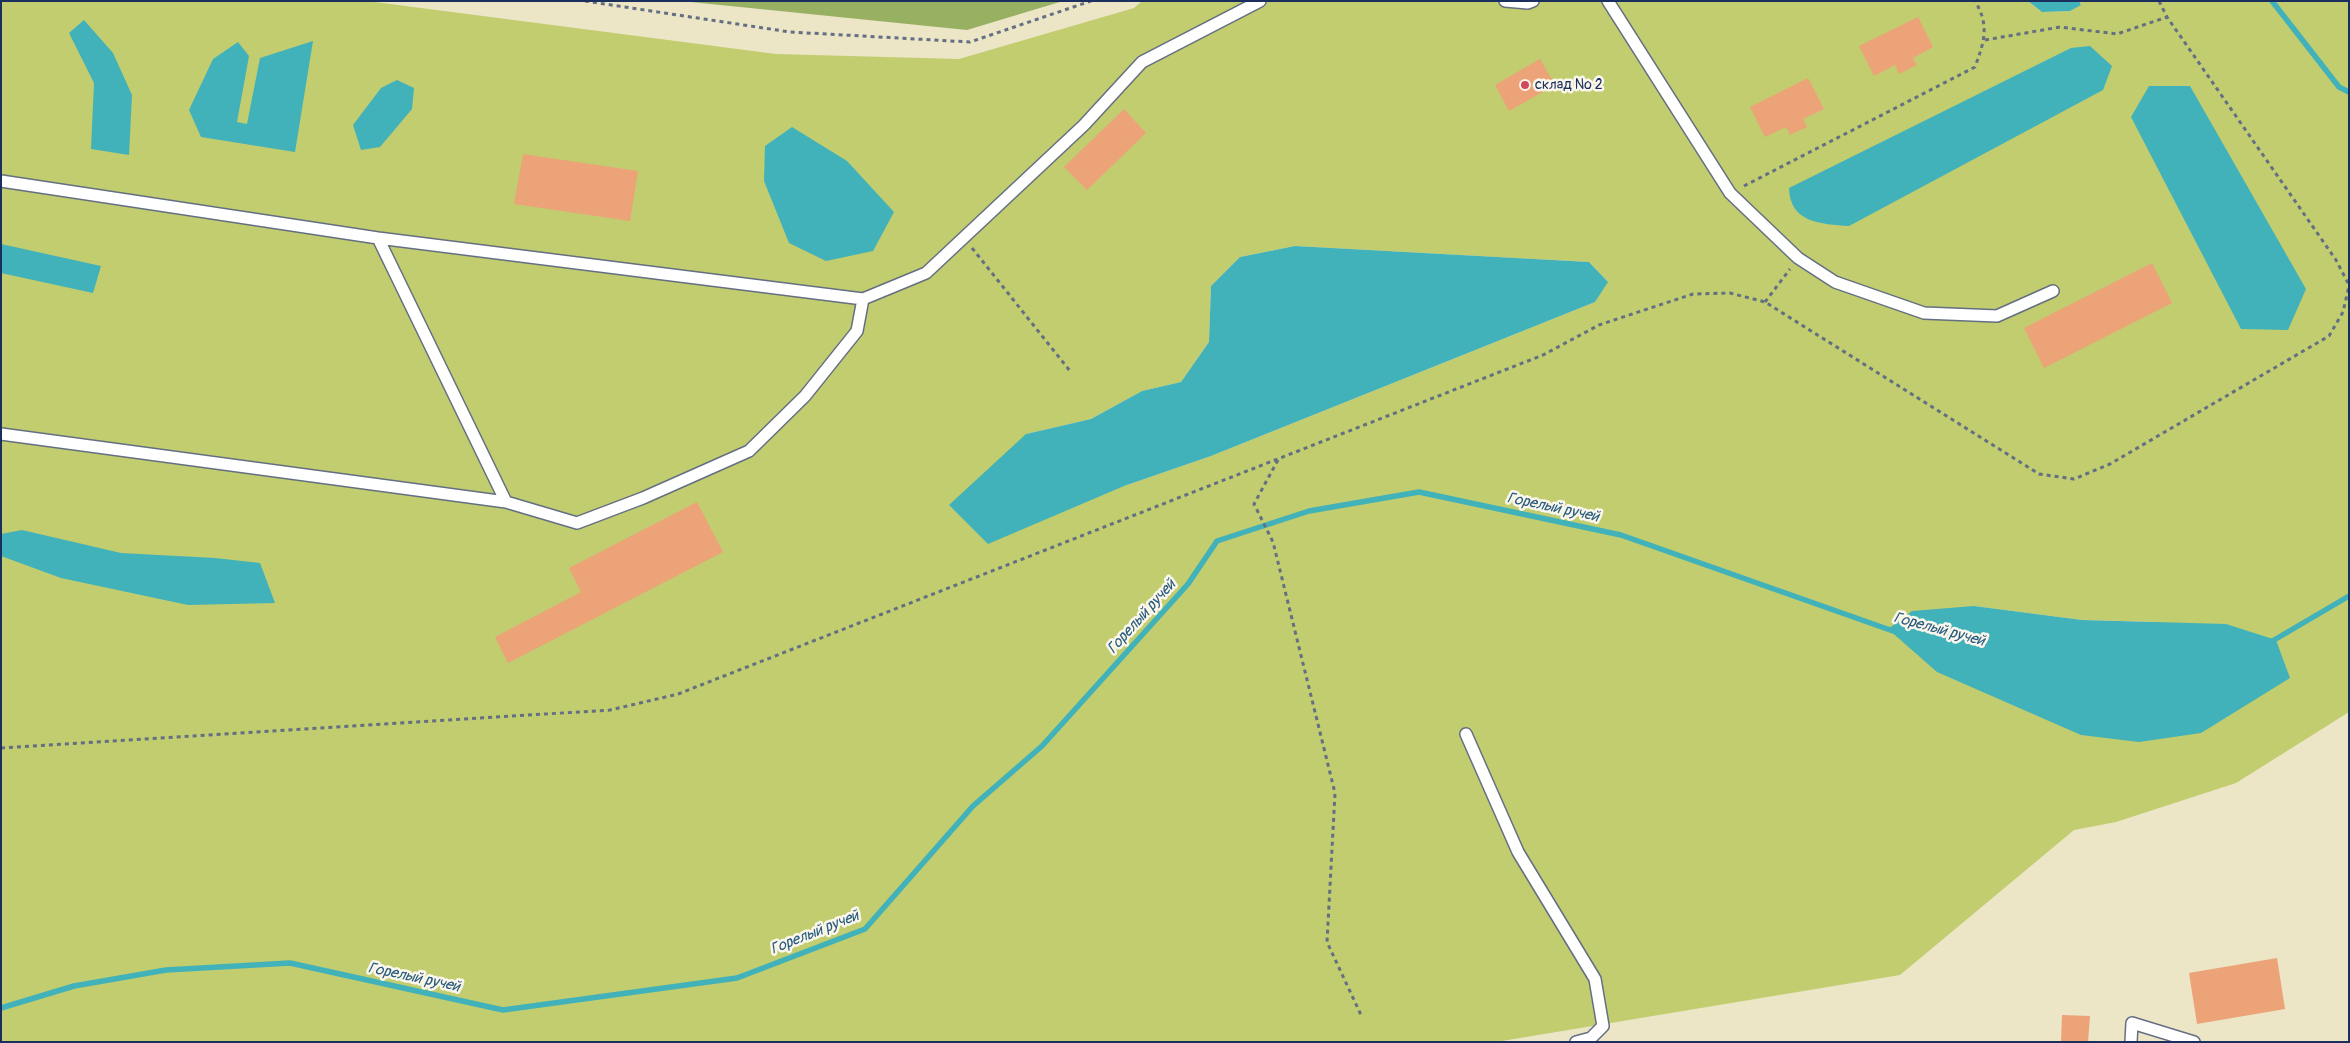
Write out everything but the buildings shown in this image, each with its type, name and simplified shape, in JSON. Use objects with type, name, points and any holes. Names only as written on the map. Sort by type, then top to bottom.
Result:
[{"type":"lane","points":[[1,181],[378,238],[863,299],[926,273],[1084,125],[1142,62],[1260,1]]},
{"type":"lane","points":[[1506,1],[1528,3],[1533,1]]},
{"type":"lane","points":[[1608,1],[1730,193],[1798,258],[1835,282],[1924,313],[1997,316],[2053,291]]},
{"type":"lane","points":[[378,238],[506,502]]},
{"type":"lane","points":[[1,434],[506,502],[578,523],[643,498],[748,450],[806,396],[857,331],[863,299]]},
{"type":"lane","points":[[1466,734],[1518,852],[1595,979],[1603,1026],[1591,1038],[1576,1042]]},
{"type":"lane","points":[[2131,1042],[2132,1023],[2194,1042]]},
{"type":"path","points":[[585,1],[790,32],[970,42],[1091,1]]},
{"type":"path","points":[[1730,193],[1975,67],[1985,40],[1982,12],[1975,1]]},
{"type":"path","points":[[1,748],[618,708],[678,694],[1543,355],[1599,325],[1693,294],[1730,293],[1765,302],[2039,474],[2074,479],[2110,464],[2329,336],[2343,312],[2349,285],[2336,260],[2167,17],[2159,1]]},
{"type":"path","points":[[1985,40],[2060,27],[2117,34],[2167,17]]},
{"type":"path","points":[[964,238],[1070,371]]},
{"type":"path","points":[[1765,302],[1798,258]]},
{"type":"path","points":[[1279,460],[1254,504],[1273,542],[1335,793],[1327,942],[1361,1015]]},
{"type":"green space","points":[[1,1],[367,1],[776,54],[959,59],[1134,8],[1142,1],[2028,1],[2042,12],[2070,11],[2081,4],[2079,1],[2349,1],[2349,712],[2236,783],[2116,822],[2074,830],[1900,975],[1496,1042],[1,1042]],"holes":[[[1295,246],[1589,262],[1607,281],[1595,302],[1211,456],[1124,486],[1026,434],[1091,419],[1142,391],[1181,382],[1209,342],[1211,286],[1240,257]],[[1974,606],[2082,620],[2157,622],[1888,629]]]},
{"type":"green space","points":[[681,1],[1063,1],[967,30]]},
{"type":"water","points":[[2028,1],[2079,1],[2081,5],[2070,11],[2042,12]]},
{"type":"water","points":[[84,20],[113,53],[132,95],[129,155],[91,149],[94,83],[69,33]]},
{"type":"water","points":[[313,41],[295,152],[201,137],[189,110],[213,59],[238,42],[249,56],[237,122],[247,124],[260,58]]},
{"type":"water","points":[[2090,46],[2112,66],[2103,90],[1849,226],[1828,224],[1809,219],[1801,215],[1795,208],[1791,200],[1789,188],[2071,48]]},
{"type":"water","points":[[397,80],[414,88],[412,109],[380,147],[361,150],[353,125],[381,88]]},
{"type":"water","points":[[2149,86],[2190,86],[2306,289],[2288,330],[2241,329],[2131,117]]},
{"type":"water","points":[[792,127],[847,161],[894,212],[873,251],[826,261],[789,243],[764,181],[765,146]]},
{"type":"water","points":[[1,244],[101,266],[93,293],[1,273]]},
{"type":"water","points":[[1295,246],[1589,262],[1608,282],[1595,302],[1211,456],[1124,486],[988,544],[949,505],[1026,434],[1091,419],[1142,391],[1181,382],[1209,342],[1211,286],[1240,257]]},
{"type":"water","points":[[22,530],[121,553],[215,558],[260,563],[275,603],[188,605],[61,578],[1,556],[1,534]]},
{"type":"water","points":[[1974,606],[2082,620],[2226,624],[2276,640],[2290,678],[2201,733],[2139,742],[2081,735],[1937,672],[1888,629],[1912,611]]},
{"type":"waterway","points":[[2272,1],[2339,87],[2349,92]]},
{"type":"waterway","name":"Горелый ручей","points":[[1,1008],[74,986],[166,970],[290,963],[503,1010],[737,978],[865,929],[973,806],[1042,746],[1188,584],[1217,541],[1309,511],[1419,492],[1621,535],[1893,631]]},
{"type":"waterway","name":"Горелый ручей","points":[[2269,643],[2349,596]]},
{"type":"place","name":"склад № 2","points":[[1525,85]]}]
